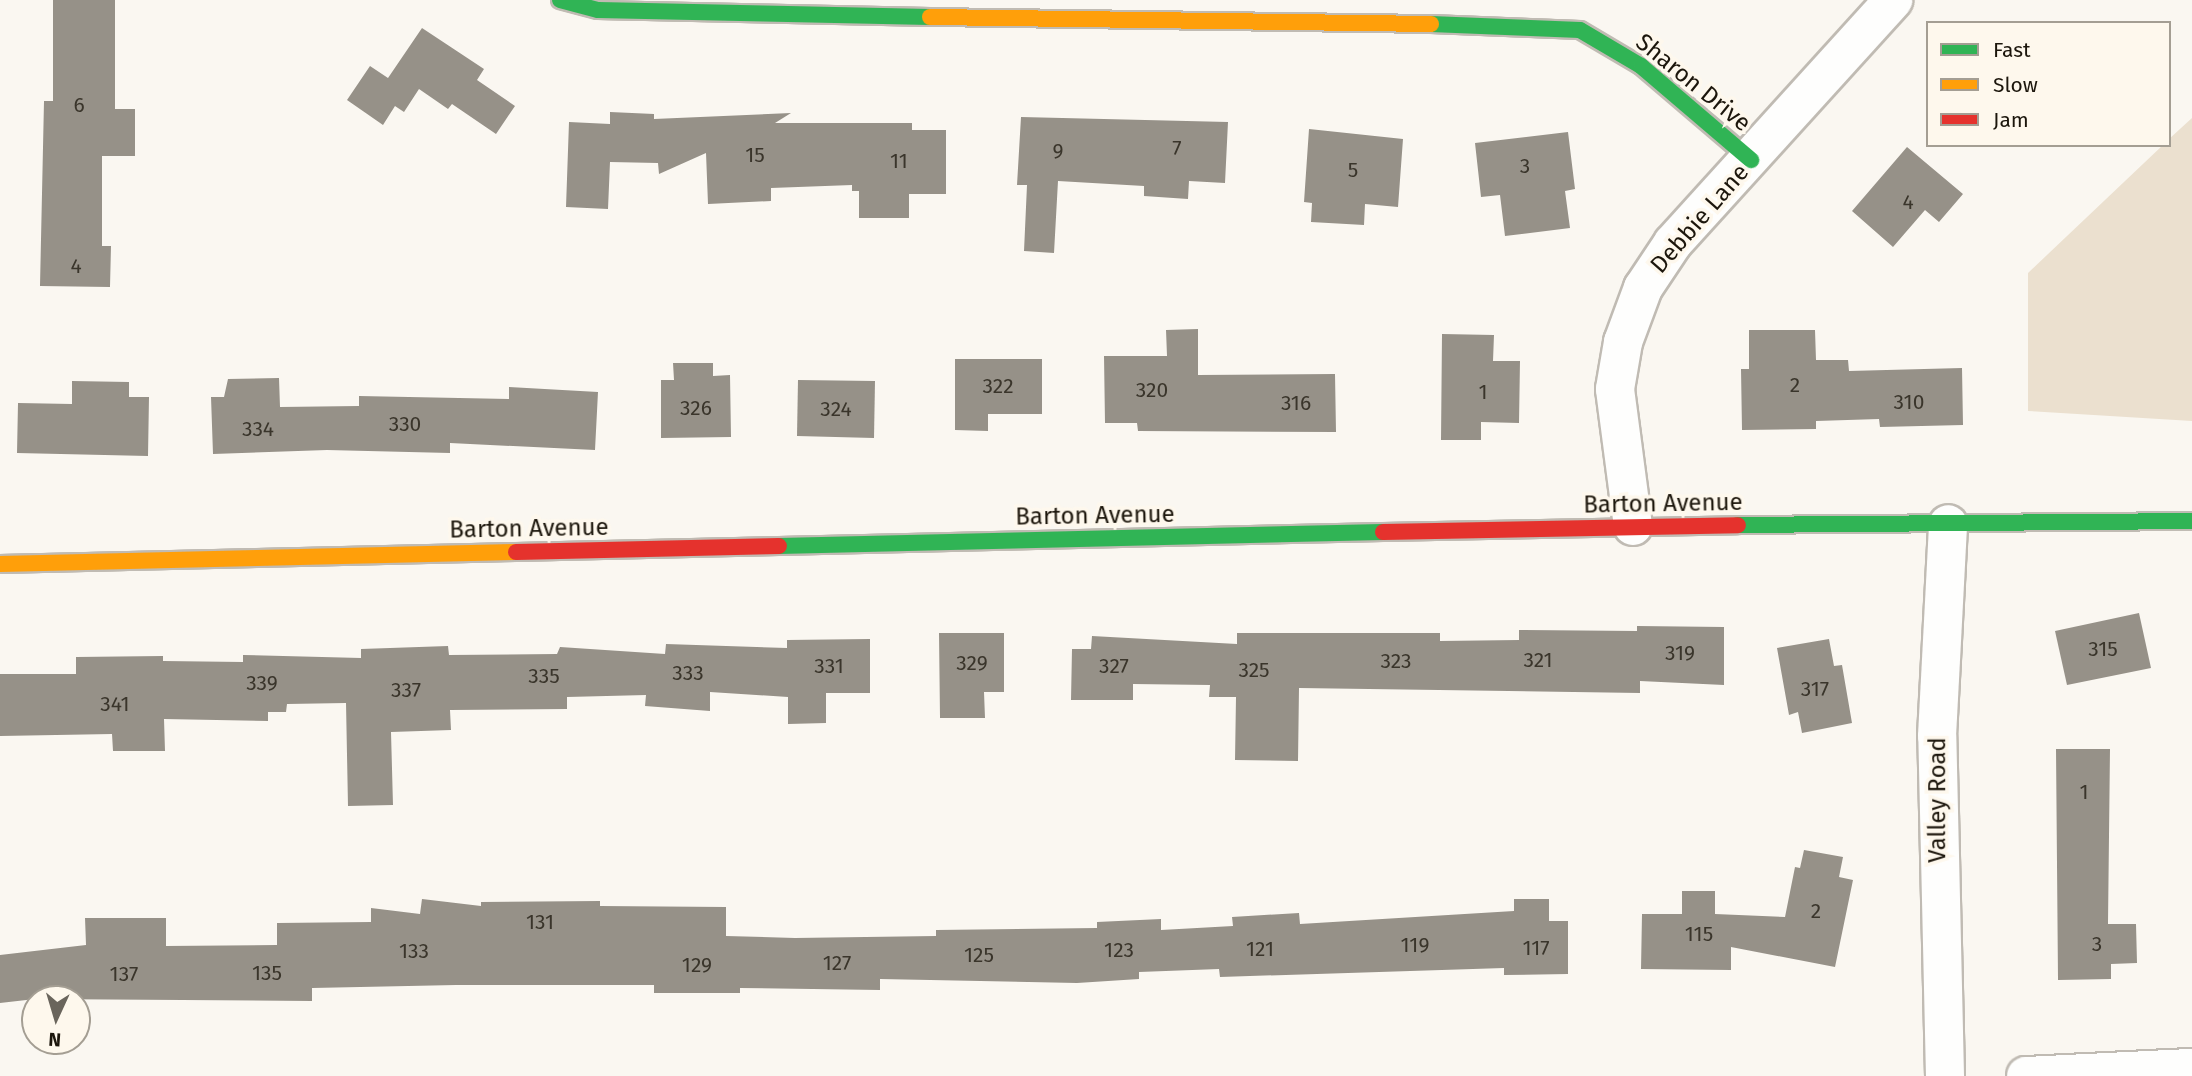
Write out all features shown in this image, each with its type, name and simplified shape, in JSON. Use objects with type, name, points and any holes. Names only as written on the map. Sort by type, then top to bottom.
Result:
[{"type":"street","name":"Sharon Drive","points":[[560,0],[598,10],[1139,22],[1501,24],[1580,30],[1642,66],[1751,160]]},
{"type":"street","name":"Debbie Lane","points":[[1633,526],[1615,388],[1623,342],[1643,288],[1673,243],[1751,160],[1893,0]]},
{"type":"street","name":"Barton Avenue","points":[[0,564],[1633,526],[2192,521]]},
{"type":"street","name":"Valley Road","points":[[1945,1076],[1937,736],[1948,524]]},
{"type":"street","points":[[2026,1076],[2192,1068]]},
{"type":"shaded area","points":[[2192,118],[2192,421],[2028,411],[2028,273],[2161,147],[2171,147],[2171,137]]},
{"type":"building","points":[[53,0],[115,0],[115,109],[135,109],[135,156],[102,156],[102,246],[111,246],[110,287],[40,286],[44,101],[53,101]]},
{"type":"building","points":[[422,28],[484,69],[477,80],[515,106],[496,134],[452,104],[448,109],[419,89],[404,112],[395,106],[383,125],[347,100],[370,66],[388,78]]},
{"type":"building","points":[[610,112],[654,114],[654,119],[791,113],[775,123],[912,123],[912,130],[946,130],[946,194],[909,194],[909,218],[859,218],[859,191],[852,191],[852,185],[771,188],[771,201],[708,204],[706,153],[659,174],[658,163],[610,162],[608,209],[566,207],[569,122],[610,124]]},
{"type":"building","points":[[1021,117],[1228,122],[1225,183],[1189,181],[1188,199],[1144,196],[1144,186],[1058,181],[1054,253],[1024,251],[1027,185],[1017,185]]},
{"type":"building","points":[[1309,129],[1403,139],[1398,207],[1365,204],[1364,225],[1311,222],[1312,203],[1304,202]]},
{"type":"building","points":[[1568,132],[1575,189],[1565,191],[1570,228],[1505,236],[1500,195],[1481,197],[1475,143]]},
{"type":"building","points":[[1907,147],[1963,194],[1939,222],[1925,210],[1893,247],[1852,211]]},
{"type":"building","points":[[1198,329],[1198,375],[1335,374],[1336,432],[1138,431],[1137,423],[1105,423],[1104,356],[1167,356],[1166,330]]},
{"type":"building","points":[[1749,330],[1815,330],[1816,360],[1848,360],[1849,371],[1962,368],[1963,425],[1880,427],[1879,419],[1816,421],[1816,429],[1742,430],[1741,369],[1749,369]]},
{"type":"building","points":[[1442,334],[1494,335],[1493,361],[1520,361],[1519,423],[1481,422],[1481,440],[1441,440]]},
{"type":"building","points":[[955,359],[1042,359],[1042,414],[988,414],[988,431],[955,430]]},
{"type":"building","points":[[673,363],[713,363],[713,376],[730,375],[731,437],[661,438],[661,380],[674,380]]},
{"type":"building","points":[[279,378],[280,407],[359,406],[359,396],[509,399],[509,387],[598,392],[595,450],[450,443],[450,453],[327,450],[213,454],[211,397],[224,397],[228,379]]},
{"type":"building","points":[[798,380],[875,381],[874,438],[797,436]]},
{"type":"building","points":[[72,381],[129,382],[129,397],[149,397],[148,456],[17,453],[18,403],[72,404]]},
{"type":"building","points":[[2139,613],[2151,668],[2067,685],[2055,631]]},
{"type":"building","points":[[1637,626],[1724,627],[1724,685],[1640,681],[1640,693],[1299,688],[1298,761],[1235,760],[1236,697],[1209,697],[1210,685],[1133,684],[1133,700],[1071,700],[1072,649],[1091,649],[1092,636],[1237,644],[1237,633],[1440,633],[1440,641],[1519,640],[1519,630],[1637,631]]},
{"type":"building","points":[[939,633],[1004,633],[1004,692],[984,692],[985,718],[940,718]]},
{"type":"building","points":[[870,639],[870,693],[826,693],[826,723],[788,724],[788,697],[710,692],[710,711],[645,706],[646,695],[567,697],[567,709],[450,710],[451,730],[391,732],[393,805],[348,806],[346,703],[287,704],[286,712],[268,712],[268,721],[164,719],[165,751],[113,751],[112,734],[0,736],[0,674],[76,674],[76,657],[163,656],[163,661],[243,662],[243,655],[361,658],[361,649],[448,646],[449,655],[557,654],[560,647],[665,654],[666,644],[787,648],[787,640]]},
{"type":"building","points":[[1829,639],[1834,666],[1842,665],[1852,723],[1802,733],[1798,712],[1789,715],[1777,648]]},
{"type":"building","points":[[2056,749],[2110,749],[2108,924],[2136,924],[2137,963],[2111,964],[2111,979],[2058,980]]},
{"type":"building","points":[[1804,850],[1843,857],[1839,877],[1853,880],[1835,967],[1731,947],[1731,970],[1641,969],[1642,914],[1682,914],[1682,891],[1715,891],[1715,914],[1785,917],[1795,867],[1800,868]]},
{"type":"building","points":[[422,899],[481,906],[481,902],[600,901],[600,906],[726,907],[726,936],[795,938],[936,936],[936,930],[1097,928],[1097,922],[1161,919],[1161,930],[1233,926],[1232,917],[1299,913],[1300,924],[1514,911],[1514,899],[1549,899],[1549,921],[1568,921],[1568,974],[1504,975],[1504,968],[1220,977],[1219,969],[1139,972],[1139,979],[1077,983],[880,979],[880,990],[740,988],[740,993],[654,993],[654,985],[312,988],[312,1001],[91,999],[91,985],[21,985],[21,1001],[0,1003],[0,955],[86,945],[85,918],[166,918],[166,946],[277,945],[277,923],[371,922],[371,908],[420,914]]},
{"type":"traffic: fast","points":[[560,0],[598,10],[930,17]]},
{"type":"traffic: fast","points":[[1431,24],[1580,30],[1641,66],[1751,160]]},
{"type":"traffic: fast","points":[[1738,525],[2192,521]]},
{"type":"traffic: fast","points":[[779,546],[1383,532]]},
{"type":"traffic: slow","points":[[930,17],[1431,24]]},
{"type":"traffic: slow","points":[[0,564],[516,552]]},
{"type":"traffic: jam","points":[[1383,532],[1738,525]]},
{"type":"traffic: jam","points":[[516,552],[779,546]]}]
